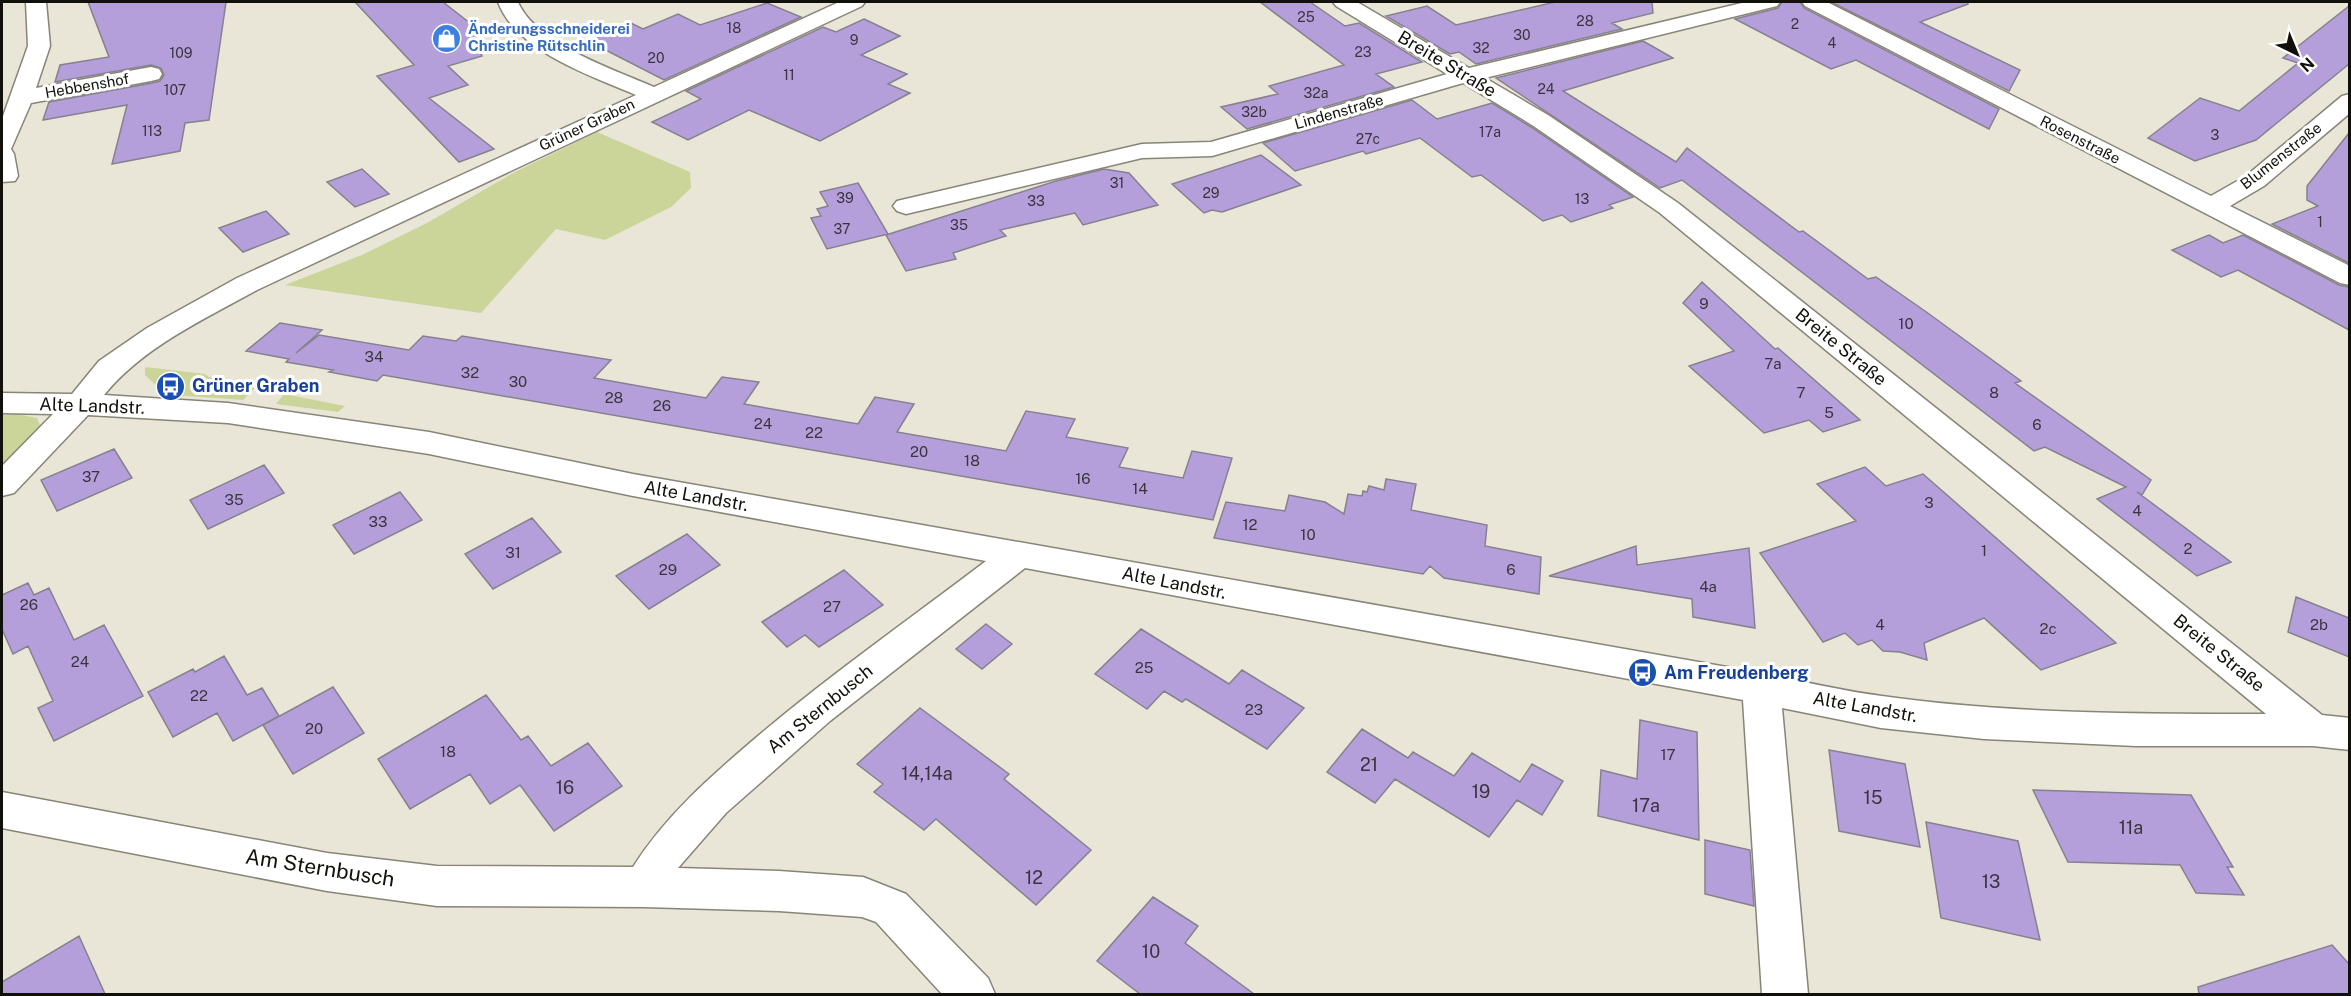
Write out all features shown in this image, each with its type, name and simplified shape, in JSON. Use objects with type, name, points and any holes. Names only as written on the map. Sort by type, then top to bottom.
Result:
[{"type":"street","name":"Hebbenshof","points":[[2,145],[22,98],[39,46],[36,2]]},
{"type":"street","points":[[508,2],[511,15],[522,27],[550,46],[652,94]]},
{"type":"street","name":"Grüner Graben","points":[[80,404],[110,368],[157,334],[247,284],[652,94],[855,2]]},
{"type":"street","name":"Breite Straße","points":[[1342,2],[1540,120],[1669,208],[2313,730]]},
{"type":"street","name":"Lindenstraße","points":[[906,206],[1142,152],[1212,149],[1468,75],[1770,2]]},
{"type":"street","name":"Rosenstraße","points":[[1812,2],[2349,277]]},
{"type":"street","name":"Hebbenshof","points":[[22,98],[151,74]]},
{"type":"street","name":"Blumenstraße","points":[[2210,207],[2255,181],[2349,101]]},
{"type":"street","name":"Alte Landstr.","points":[[2,404],[80,404],[228,412],[429,443],[633,485],[1761,688],[1881,712],[1984,723],[2136,730],[2313,730],[2349,734]]},
{"type":"street","points":[[2,485],[80,404]]},
{"type":"street","name":"Am Sternbusch","points":[[644,887],[666,851],[712,800],[816,710],[1020,554]]},
{"type":"street","points":[[1761,688],[1785,994]]},
{"type":"street","name":"Am Sternbusch","points":[[2,810],[327,872],[436,886],[644,887],[779,891],[863,897],[891,908],[972,994]]},
{"type":"green space","points":[[597,132],[690,172],[691,188],[671,207],[605,240],[556,229],[481,313],[285,285],[362,255],[427,223],[513,173]]},
{"type":"green space","points":[[145,367],[205,374],[209,377],[255,388],[243,400],[172,395],[164,393],[145,375]]},
{"type":"green space","points":[[284,394],[345,406],[338,412],[276,404]]},
{"type":"green space","points":[[17,414],[37,418],[41,428],[2,471],[2,415]]},
{"type":"building","points":[[88,2],[226,2],[209,120],[185,123],[180,151],[112,164],[127,105],[43,120],[49,102],[152,83],[160,81],[164,75],[161,68],[151,65],[55,82],[60,65],[109,57]]},
{"type":"building","points":[[355,2],[443,2],[471,24],[482,56],[448,66],[468,85],[429,98],[494,149],[459,162],[377,76],[414,65]]},
{"type":"building","points":[[1260,2],[1310,2],[1345,26],[1359,23],[1422,62],[1376,74],[1394,87],[1247,129],[1221,107],[1278,94],[1269,86],[1344,65]]},
{"type":"building","points":[[1555,2],[1652,2],[1653,13],[1612,23],[1622,29],[1476,64],[1459,52],[1450,54],[1386,16],[1427,6],[1456,25]]},
{"type":"building","points":[[1782,2],[1800,2],[1804,8],[1999,109],[1989,129],[1856,60],[1831,69],[1735,19],[1778,8]]},
{"type":"building","points":[[1831,2],[1967,2],[1968,4],[1920,22],[2020,70],[2009,91]]},
{"type":"building","points":[[767,3],[801,17],[664,80],[588,41],[631,23],[643,29],[678,14],[700,25]]},
{"type":"building","points":[[2349,6],[2349,64],[2256,140],[2195,161],[2148,138],[2200,98],[2239,111],[2298,63],[2283,58]]},
{"type":"building","points":[[864,19],[900,36],[861,55],[907,74],[888,84],[910,93],[820,141],[749,110],[688,140],[652,122],[701,99],[686,91],[823,27],[836,32]]},
{"type":"building","points":[[1643,41],[1673,58],[1563,91],[1676,162],[1687,148],[1799,232],[1803,231],[1868,279],[1876,277],[1925,311],[2021,381],[2015,383],[2151,480],[2142,495],[2137,492],[2231,562],[2197,576],[2097,499],[2126,487],[2045,447],[2034,451],[1682,180],[1660,188],[1496,78]]},
{"type":"building","points":[[1412,100],[1437,119],[1492,103],[1633,197],[1609,205],[1613,208],[1571,222],[1562,215],[1543,221],[1481,175],[1472,177],[1420,138],[1366,154],[1363,151],[1295,171],[1263,143]]},
{"type":"building","points":[[2349,133],[2349,263],[2272,224],[2318,206],[2307,200],[2307,186]]},
{"type":"building","points":[[1261,155],[1301,185],[1222,212],[1212,210],[1204,213],[1172,184]]},
{"type":"building","points":[[362,169],[389,194],[355,207],[327,182]]},
{"type":"building","points":[[1104,169],[1129,173],[1158,205],[1083,225],[1075,213],[1000,230],[1006,236],[953,253],[956,259],[906,271],[886,235],[1056,181]]},
{"type":"building","points":[[858,183],[888,234],[827,249],[811,218],[821,216],[817,209],[828,206],[820,192]]},
{"type":"building","points":[[266,211],[289,234],[243,252],[219,228]]},
{"type":"building","points":[[2209,235],[2223,243],[2243,235],[2339,285],[2349,287],[2349,330],[2238,270],[2221,277],[2172,250]]},
{"type":"building","points":[[1702,282],[1775,349],[1778,348],[1860,420],[1823,432],[1809,420],[1764,433],[1689,366],[1734,351],[1683,303]]},
{"type":"building","points":[[280,323],[322,330],[296,353],[319,335],[409,350],[423,336],[456,341],[462,336],[611,360],[594,378],[706,398],[722,377],[759,382],[744,404],[858,424],[875,397],[914,404],[897,432],[1006,451],[1026,411],[1075,419],[1066,437],[1128,448],[1119,467],[1183,478],[1192,451],[1232,458],[1213,520],[383,375],[377,381],[329,372],[333,370],[286,362],[289,359],[246,351]]},
{"type":"building","points":[[114,449],[132,478],[57,511],[41,480]]},
{"type":"building","points":[[264,465],[284,493],[208,529],[190,500]]},
{"type":"building","points":[[1865,467],[1886,486],[1923,474],[2116,643],[2041,670],[1984,618],[1924,643],[1927,660],[1900,652],[1883,651],[1872,640],[1858,645],[1845,633],[1823,642],[1760,553],[1856,521],[1817,484]]},
{"type":"building","points":[[1386,479],[1416,484],[1411,510],[1487,525],[1485,546],[1541,557],[1539,594],[1444,578],[1430,566],[1423,574],[1214,538],[1226,502],[1285,511],[1289,495],[1325,502],[1344,514],[1348,494],[1362,496],[1363,491],[1367,492],[1369,486],[1384,490]]},
{"type":"building","points":[[400,492],[422,520],[354,554],[333,525]]},
{"type":"building","points":[[532,518],[561,552],[493,589],[465,554]]},
{"type":"building","points":[[687,534],[720,565],[649,609],[616,576]]},
{"type":"building","points":[[1636,546],[1637,565],[1749,548],[1755,628],[1693,617],[1692,599],[1549,576]]},
{"type":"building","points":[[844,570],[883,605],[819,647],[805,635],[787,647],[762,622]]},
{"type":"building","points":[[28,583],[34,595],[49,588],[74,640],[104,625],[143,696],[54,741],[38,708],[53,701],[28,646],[13,654],[2,629],[2,595]]},
{"type":"building","points":[[2296,597],[2349,618],[2349,657],[2288,632]]},
{"type":"building","points":[[986,624],[1012,644],[982,669],[956,649]]},
{"type":"building","points":[[1141,629],[1229,684],[1242,670],[1304,708],[1267,749],[1186,699],[1182,702],[1164,691],[1147,709],[1095,674]]},
{"type":"building","points":[[224,656],[247,695],[262,688],[279,716],[233,741],[217,713],[173,737],[148,692],[193,669],[195,672]]},
{"type":"building","points":[[333,687],[364,733],[293,774],[263,725]]},
{"type":"building","points":[[486,695],[521,740],[528,736],[551,766],[588,743],[622,786],[554,831],[520,785],[490,804],[470,774],[410,809],[378,759]]},
{"type":"building","points":[[920,708],[1009,774],[1004,779],[1091,850],[1036,905],[936,819],[924,830],[874,792],[883,784],[857,764]]},
{"type":"building","points":[[1640,720],[1697,732],[1699,840],[1598,816],[1601,770],[1637,779]]},
{"type":"building","points":[[1362,729],[1408,758],[1413,752],[1454,776],[1472,753],[1520,782],[1532,764],[1563,781],[1542,815],[1517,800],[1489,837],[1395,779],[1375,803],[1327,772]]},
{"type":"building","points":[[1829,750],[1905,764],[1920,847],[1839,831]]},
{"type":"building","points":[[2033,790],[2191,795],[2233,867],[2227,867],[2244,895],[2196,893],[2180,865],[2068,862]]},
{"type":"building","points":[[1926,822],[2018,841],[2040,940],[1941,918]]},
{"type":"building","points":[[1705,840],[1750,850],[1754,906],[1705,894]]},
{"type":"building","points":[[1153,897],[1198,926],[1185,943],[1254,994],[1140,994],[1097,961]]},
{"type":"building","points":[[79,936],[105,994],[2,994],[2,982]]},
{"type":"building","points":[[2332,945],[2349,964],[2349,994],[2199,994],[2198,987]]},
{"type":"place","name":"Änderungsschneiderei Christine Rütschlin","points":[[447,38]]},
{"type":"place","name":"Grüner Graben","points":[[171,386]]},
{"type":"place","name":"Am Freudenberg","points":[[1643,673]]}]
